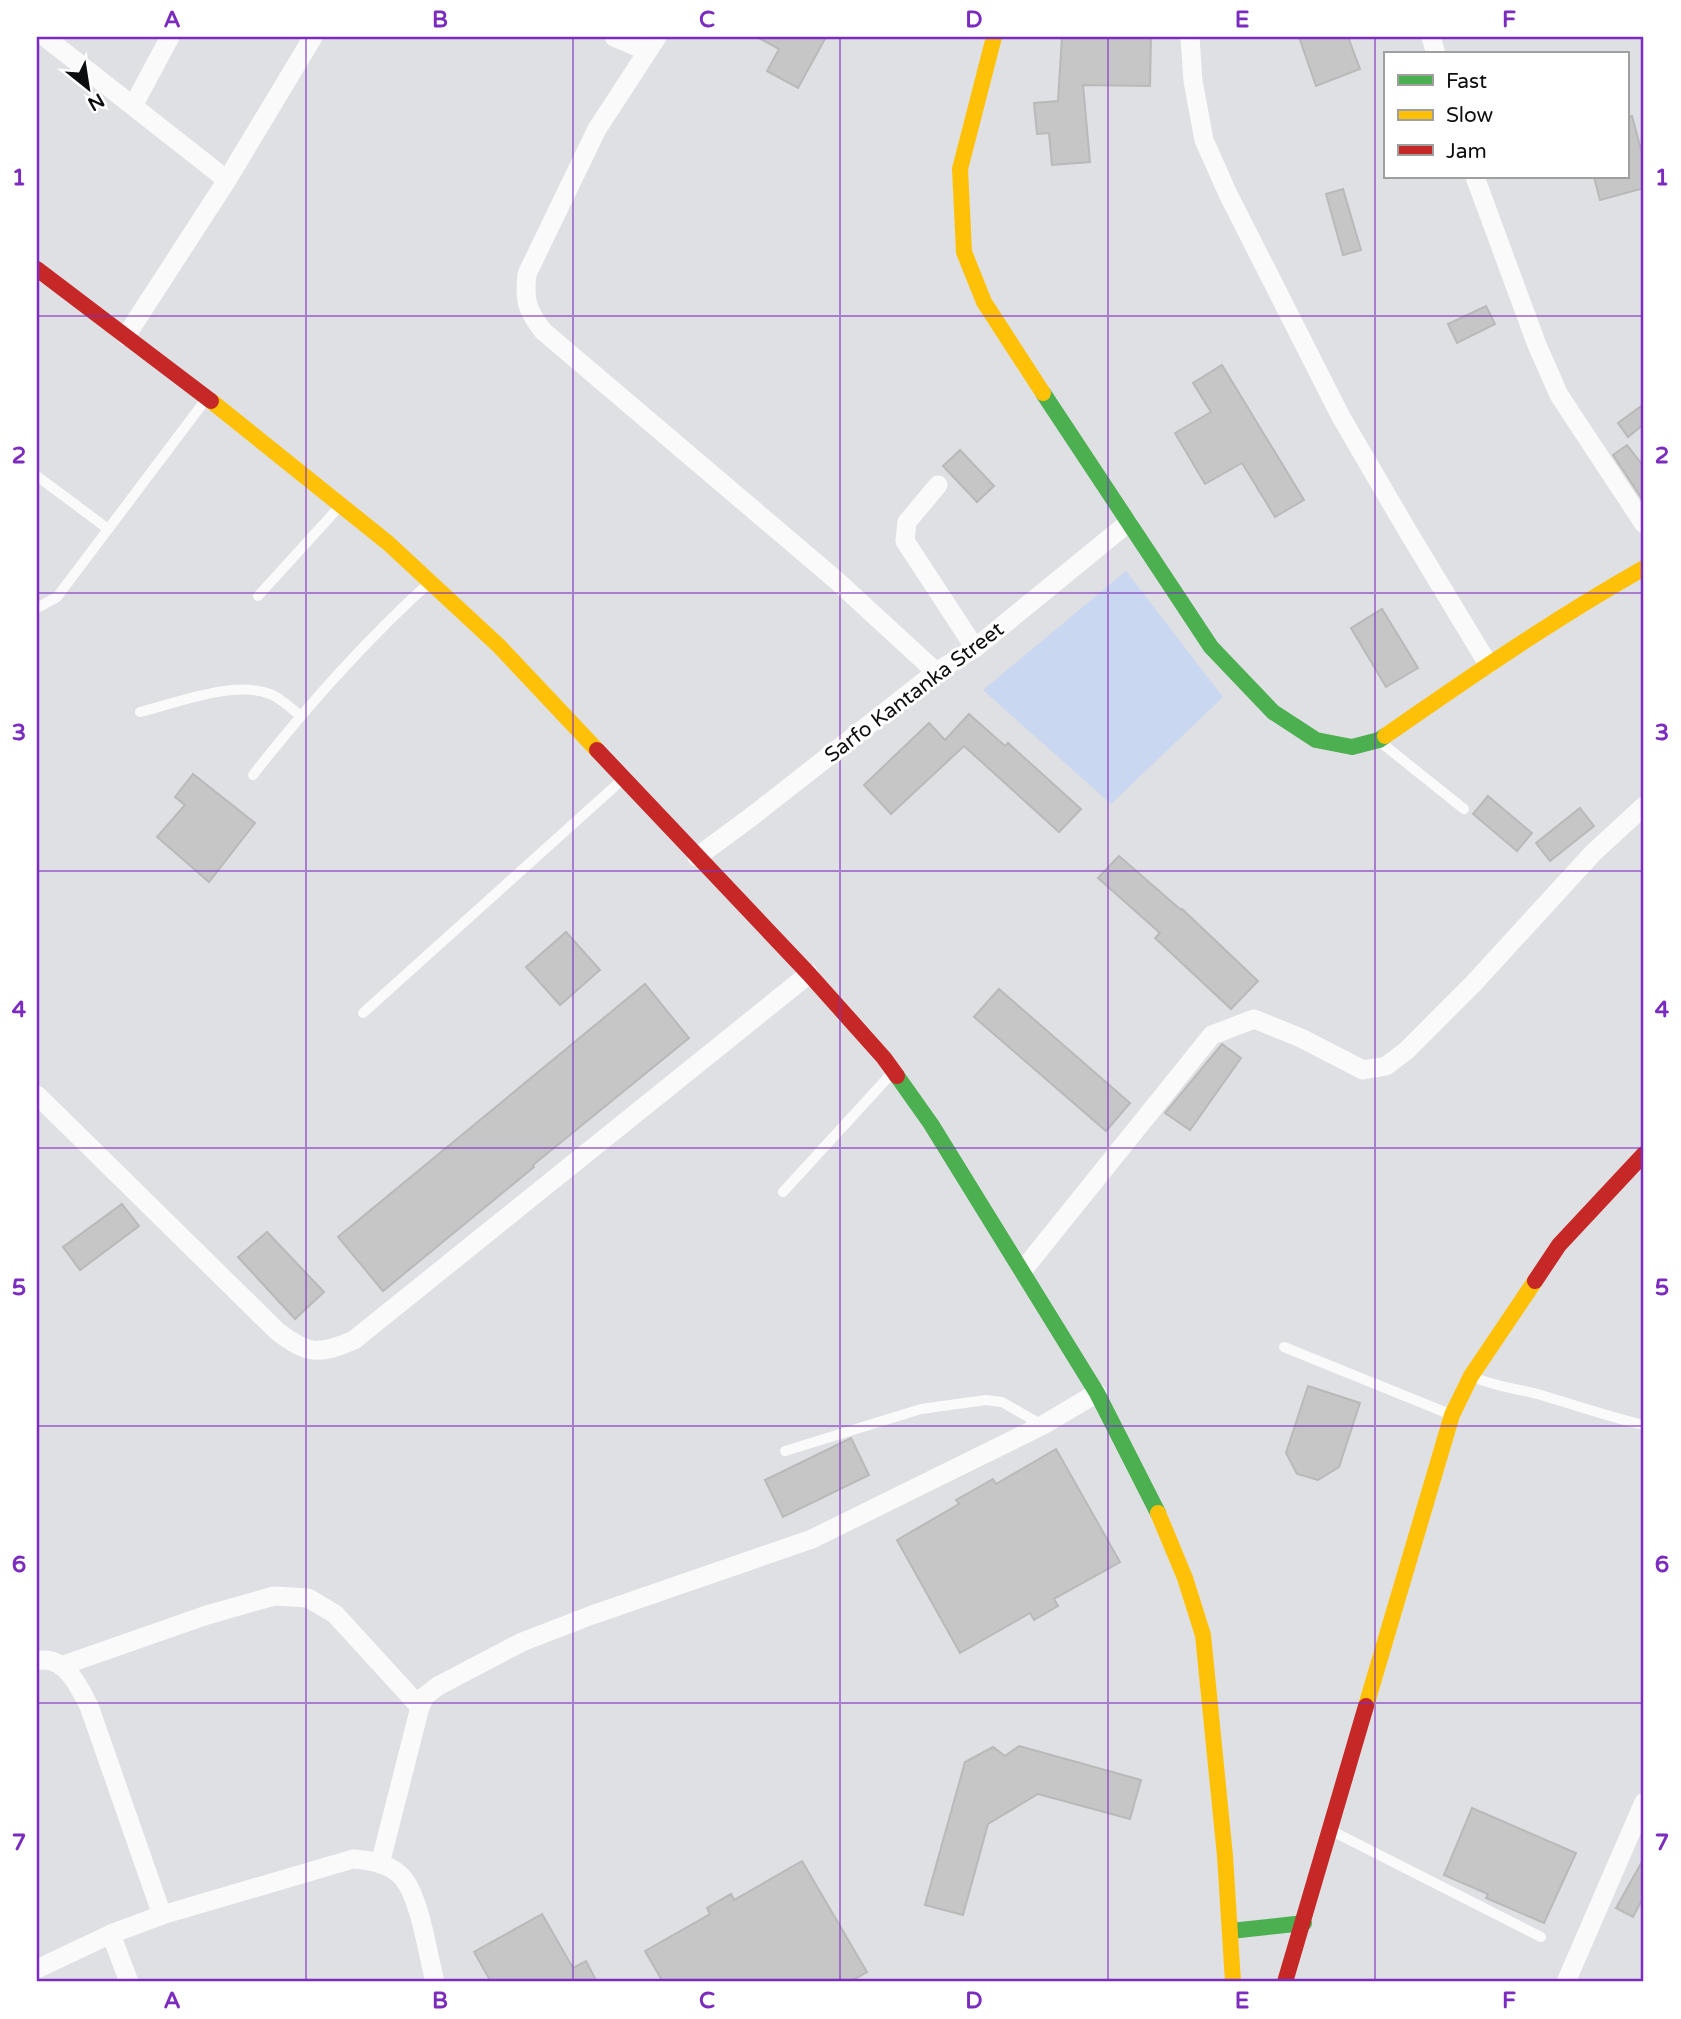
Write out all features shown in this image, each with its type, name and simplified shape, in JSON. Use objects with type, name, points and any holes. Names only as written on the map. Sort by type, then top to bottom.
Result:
[{"type":"street","points":[[44,37],[227,180]]},
{"type":"street","points":[[133,106],[170,37]]},
{"type":"street","points":[[126,336],[227,180],[313,37]]},
{"type":"street","points":[[614,37],[652,44],[597,129],[527,274],[524,296],[531,314],[543,331],[836,580],[936,672]]},
{"type":"street","points":[[994,37],[960,169],[964,252],[984,302],[1211,647],[1273,712],[1316,740],[1352,747],[1379,740],[1576,607],[1644,568]]},
{"type":"street","points":[[1190,37],[1193,81],[1203,140],[1228,194],[1341,417],[1406,530],[1489,664]]},
{"type":"street","points":[[1475,178],[1537,345],[1559,395],[1644,524]]},
{"type":"street","points":[[37,269],[207,397],[388,543],[499,646],[810,974],[893,1072],[931,1124],[1097,1394],[1166,1526],[1203,1636],[1231,1931],[1233,1982]]},
{"type":"street","points":[[938,485],[907,522],[905,541],[975,648]]},
{"type":"street","name":"Sarfo Kantanka Street","points":[[697,857],[936,672],[975,648],[1128,523]]},
{"type":"street","points":[[1023,1270],[1212,1034],[1254,1019],[1301,1038],[1363,1070],[1386,1066],[1406,1051],[1473,985],[1593,853],[1644,806]]},
{"type":"street","points":[[37,1095],[277,1331],[305,1349],[315,1352],[330,1350],[354,1340],[810,974]]},
{"type":"street","points":[[1285,1982],[1452,1415],[1471,1376],[1559,1245],[1644,1154]]},
{"type":"street","points":[[380,1864],[419,1707],[425,1696],[438,1686],[522,1642],[812,1539],[1043,1425],[1097,1394]]},
{"type":"street","points":[[61,1666],[207,1615],[274,1596],[308,1598],[335,1614],[419,1707]]},
{"type":"street","points":[[37,1661],[42,1659],[61,1666],[75,1679],[89,1706],[162,1915]]},
{"type":"street","points":[[1566,1982],[1644,1802]]},
{"type":"street","points":[[37,1969],[111,1934],[162,1915],[353,1859],[380,1864],[402,1878],[414,1895],[435,1982]]},
{"type":"street","points":[[1231,1931],[1304,1923]]},
{"type":"street","points":[[111,1934],[130,1982]]},
{"type":"lane","points":[[37,608],[57,597],[207,397]]},
{"type":"lane","points":[[37,476],[108,529]]},
{"type":"lane","points":[[258,596],[341,505]]},
{"type":"lane","points":[[253,775],[301,716],[380,628],[430,582]]},
{"type":"lane","points":[[140,712],[222,691],[256,690],[272,695],[301,716]]},
{"type":"lane","points":[[1379,740],[1465,809]]},
{"type":"lane","points":[[363,1013],[624,778]]},
{"type":"lane","points":[[783,1192],[893,1072]]},
{"type":"lane","points":[[1284,1347],[1452,1415]]},
{"type":"lane","points":[[1471,1376],[1494,1386],[1542,1396],[1644,1425]]},
{"type":"lane","points":[[785,1451],[921,1409],[986,1400],[1002,1402],[1043,1425]]},
{"type":"lane","points":[[1331,1831],[1541,1937]]},
{"type":"shaded area","points":[[1126,571],[1223,697],[1111,804],[983,690]]},
{"type":"building","points":[[757,37],[826,37],[798,88],[767,71],[779,49]]},
{"type":"building","points":[[1062,37],[1151,37],[1150,86],[1083,85],[1090,162],[1052,165],[1049,133],[1037,134],[1034,103],[1058,101]]},
{"type":"building","points":[[1299,37],[1348,37],[1360,69],[1316,86]]},
{"type":"building","points":[[1632,116],[1644,161],[1644,188],[1600,200],[1594,178],[1628,178],[1628,117]]},
{"type":"building","points":[[1343,189],[1361,250],[1343,255],[1326,194]]},
{"type":"building","points":[[1486,306],[1495,324],[1457,343],[1448,324]]},
{"type":"building","points":[[1222,365],[1304,500],[1275,517],[1242,463],[1205,484],[1175,433],[1211,412],[1193,383]]},
{"type":"building","points":[[1644,404],[1644,424],[1628,437],[1618,423]]},
{"type":"building","points":[[1627,445],[1644,467],[1644,502],[1613,455]]},
{"type":"building","points":[[960,450],[994,486],[977,502],[943,466]]},
{"type":"building","points":[[1382,609],[1418,668],[1386,687],[1351,628]]},
{"type":"building","points":[[969,714],[1005,746],[1008,743],[1081,809],[1059,832],[964,746],[891,814],[864,785],[929,723],[945,740]]},
{"type":"building","points":[[193,774],[255,823],[209,882],[157,837],[185,805],[175,797]]},
{"type":"building","points":[[1488,796],[1532,833],[1517,851],[1473,814]]},
{"type":"building","points":[[1580,808],[1594,826],[1550,861],[1536,843]]},
{"type":"building","points":[[1119,856],[1182,909],[1258,981],[1231,1009],[1155,938],[1160,933],[1098,878]]},
{"type":"building","points":[[566,932],[600,970],[560,1005],[526,967]]},
{"type":"building","points":[[645,984],[689,1038],[383,1291],[338,1237]]},
{"type":"building","points":[[999,989],[1130,1103],[1106,1131],[974,1017]]},
{"type":"building","points":[[1222,1044],[1241,1058],[1190,1130],[1165,1113]]},
{"type":"building","points":[[122,1204],[139,1226],[80,1270],[63,1247]]},
{"type":"building","points":[[267,1232],[324,1292],[295,1319],[238,1257]]},
{"type":"building","points":[[1308,1386],[1360,1403],[1339,1467],[1318,1480],[1297,1474],[1286,1453]]},
{"type":"building","points":[[851,1438],[869,1475],[783,1517],[765,1480]]},
{"type":"building","points":[[1056,1449],[1120,1562],[1054,1599],[1058,1606],[1034,1620],[1030,1613],[960,1653],[897,1540],[959,1504],[956,1500],[993,1479],[996,1484]]},
{"type":"building","points":[[1019,1746],[1141,1780],[1130,1819],[1038,1794],[988,1824],[963,1915],[925,1905],[965,1762],[993,1747],[1005,1756]]},
{"type":"building","points":[[1472,1808],[1576,1853],[1544,1923],[1486,1898],[1488,1894],[1444,1875]]},
{"type":"building","points":[[1644,1858],[1644,1896],[1633,1917],[1616,1908]]},
{"type":"building","points":[[802,1861],[867,1972],[849,1982],[663,1982],[645,1951],[710,1914],[707,1908],[731,1894],[734,1900]]},
{"type":"building","points":[[542,1914],[573,1968],[586,1961],[597,1982],[491,1982],[474,1952]]},
{"type":"traffic: fast","points":[[1043,393],[1211,647],[1273,712],[1316,740],[1352,747],[1385,736]]},
{"type":"traffic: fast","points":[[897,1076],[931,1124],[1097,1393],[1158,1513]]},
{"type":"traffic: fast","points":[[1231,1931],[1304,1923]]},
{"type":"traffic: slow","points":[[994,37],[960,169],[964,252],[984,302],[1043,393]]},
{"type":"traffic: slow","points":[[211,401],[388,543],[499,646],[597,750]]},
{"type":"traffic: slow","points":[[1385,736],[1545,628],[1644,568]]},
{"type":"traffic: slow","points":[[1366,1706],[1452,1415],[1471,1376],[1535,1281]]},
{"type":"traffic: slow","points":[[1158,1513],[1185,1578],[1203,1635],[1225,1856],[1233,1982]]},
{"type":"traffic: jam","points":[[37,269],[211,401]]},
{"type":"traffic: jam","points":[[597,750],[809,974],[897,1076]]},
{"type":"traffic: jam","points":[[1535,1281],[1559,1245],[1644,1154]]},
{"type":"traffic: jam","points":[[1285,1982],[1366,1706]]}]
